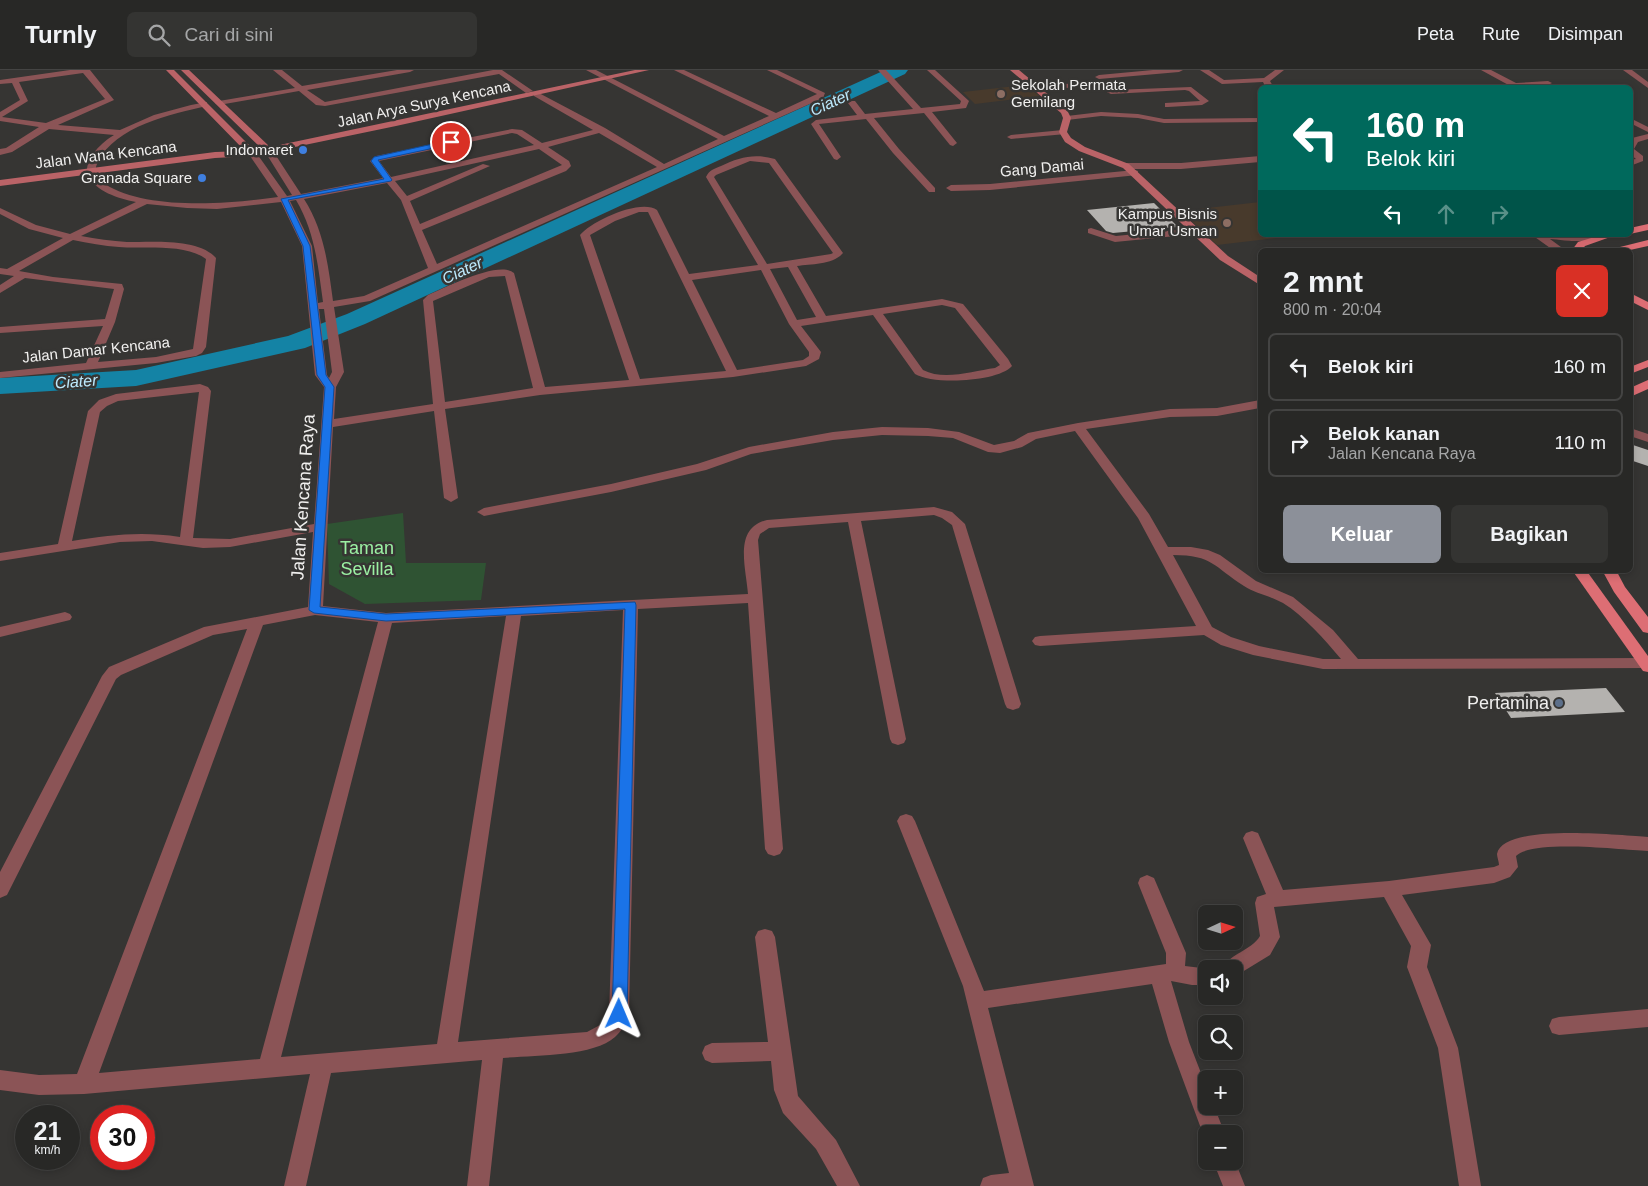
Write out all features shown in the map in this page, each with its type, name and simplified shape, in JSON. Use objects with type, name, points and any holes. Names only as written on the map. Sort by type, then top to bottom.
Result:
[{"type":"main road","points":[[1633,230],[1648,228]]},
{"type":"main road","points":[[1579,247],[1604,237]]},
{"type":"main road","points":[[1626,248],[1648,242]]},
{"type":"main road","points":[[1633,286],[1648,295]]},
{"type":"main road","points":[[1633,298],[1648,306]]},
{"type":"main road","points":[[1633,370],[1648,363]]},
{"type":"main road","points":[[1633,391],[1648,384]]},
{"type":"main road","points":[[1581,573],[1647,665]]},
{"type":"main road","points":[[1611,573],[1648,628]]},
{"type":"street","points":[[0,82],[85,70],[110,100],[47,126],[9,150],[0,152]]},
{"type":"street","name":"Jalan Kencana Raya","points":[[170,70],[249,150],[284,199],[307,246],[321,375],[330,387]]},
{"type":"street","name":"Jalan Kencana Raya","points":[[185,70],[265,146],[309,214],[320,244],[338,372],[330,387],[314,610]]},
{"type":"street","points":[[277,70],[319,103],[325,104],[498,71],[664,167]]},
{"type":"street","points":[[342,70],[355,81]]},
{"type":"street","points":[[219,103],[410,70]]},
{"type":"street","points":[[590,70],[725,140]]},
{"type":"street","name":"Jalan Arya Surya Kencana","points":[[603,77],[620,70]]},
{"type":"street","name":"Jalan Arya Surya Kencana","points":[[249,150],[645,70]]},
{"type":"street","points":[[678,70],[776,116]]},
{"type":"street","points":[[313,307],[366,299],[820,96],[821,93],[816,90],[771,70]]},
{"type":"street","points":[[882,70],[891,77],[953,143]]},
{"type":"street","points":[[838,157],[815,124],[816,122],[958,108],[965,104],[931,70]]},
{"type":"street","points":[[1014,70],[1064,112],[1067,118],[1063,132],[1068,140],[1082,148],[1126,166],[1224,258],[1258,281]]},
{"type":"street","points":[[1099,77],[1143,71],[1179,70]]},
{"type":"street","points":[[1204,70],[1222,82],[1266,80],[1280,70]]},
{"type":"street","points":[[1485,70],[1516,85]]},
{"type":"street","points":[[1627,70],[1648,86]]},
{"type":"street","points":[[15,80],[24,101]]},
{"type":"street","points":[[1266,80],[1268,85]]},
{"type":"street","points":[[1528,85],[1548,83]]},
{"type":"street","points":[[1036,88],[1094,84],[1113,92],[1185,88],[1190,89],[1205,101],[1202,103],[1168,105]]},
{"type":"street","points":[[0,105],[24,101]]},
{"type":"street","points":[[0,115],[24,101]]},
{"type":"street","points":[[852,103],[932,190]]},
{"type":"street","points":[[204,104],[163,114],[123,133],[97,153],[90,171],[92,177],[111,191],[145,201],[161,204],[216,206],[284,199],[388,180],[542,146],[602,130]]},
{"type":"street","points":[[1067,118],[1101,114],[1138,116],[1164,121],[1258,120]]},
{"type":"street","points":[[0,119],[47,126],[123,133]]},
{"type":"street","points":[[1633,122],[1648,130]]},
{"type":"street","points":[[418,228],[564,169],[567,166],[566,163],[519,132],[512,131],[381,156],[374,161],[405,200],[434,270]]},
{"type":"street","points":[[1010,137],[1063,132]]},
{"type":"street","points":[[1633,144],[1635,140],[1644,137]]},
{"type":"street","name":"Jalan Wana Kencana","points":[[0,183],[249,150]]},
{"type":"street","points":[[1633,152],[1640,158],[1639,161],[1633,162]]},
{"type":"street","points":[[405,200],[512,153]]},
{"type":"street","points":[[327,424],[540,391],[733,374],[806,363],[814,359],[815,352],[794,324],[764,267],[710,177],[712,173],[740,160],[766,158],[772,161],[838,252],[835,256],[826,259],[791,264],[764,267],[684,278]]},
{"type":"street","points":[[1126,166],[1181,166],[1258,158]]},
{"type":"street","name":"Gang Damai","points":[[951,188],[990,187],[1135,173]]},
{"type":"street","points":[[4,272],[145,201]]},
{"type":"street","points":[[636,383],[585,234],[630,211],[649,208],[733,374]]},
{"type":"street","points":[[0,212],[14,217],[24,224],[72,237]]},
{"type":"street","points":[[0,217],[14,217]]},
{"type":"street","points":[[1090,231],[1115,239],[1196,231]]},
{"type":"street","name":"Jalan Damar Kencana","points":[[0,375],[156,360],[195,353],[200,347],[212,258],[209,254],[193,248],[116,244],[72,237]]},
{"type":"street","points":[[1540,237],[1557,248]]},
{"type":"street","points":[[1562,237],[1590,237]]},
{"type":"street","points":[[791,264],[823,320]]},
{"type":"street","points":[[4,272],[53,280],[118,286],[119,290],[110,322],[91,366]]},
{"type":"street","points":[[452,498],[438,406],[428,300],[495,272],[504,272],[511,275],[540,391]]},
{"type":"street","points":[[1248,276],[1258,274]]},
{"type":"street","points":[[0,290],[23,276]]},
{"type":"street","points":[[794,324],[942,302],[957,304],[1004,361],[1006,366],[998,371],[939,378],[927,377],[919,372],[876,312]]},
{"type":"street","points":[[0,330],[110,322]]},
{"type":"street","points":[[64,547],[94,411],[103,403],[116,398],[200,388],[204,389],[205,392],[186,542]]},
{"type":"street","points":[[484,512],[611,488],[692,469],[749,451],[833,436],[882,431],[928,432],[954,435],[992,449],[1000,450],[1018,444],[1032,436],[1078,427],[1170,413],[1217,412],[1258,404]]},
{"type":"street","points":[[1078,427],[1131,498],[1164,551],[1206,630]]},
{"type":"street","points":[[1633,433],[1648,438]]},
{"type":"street","points":[[774,849],[751,540],[755,531],[767,524],[854,519],[934,511],[948,515],[958,524],[1013,704]]},
{"type":"street","points":[[854,519],[898,739]]},
{"type":"street","points":[[0,557],[120,538],[152,537],[202,544],[230,543],[321,527]]},
{"type":"street","points":[[1164,551],[1204,553],[1215,558],[1251,584],[1288,600],[1328,634],[1355,665]]},
{"type":"street","points":[[0,890],[105,682],[112,673],[153,653],[209,631],[314,610],[386,618],[755,598]]},
{"type":"street","points":[[0,1080],[39,1084],[84,1084],[587,1041],[604,1034],[617,1022],[619,1014],[631,605]]},
{"type":"street","points":[[446,1053],[514,611]]},
{"type":"street","points":[[0,632],[65,617]]},
{"type":"street","points":[[268,1068],[386,618]]},
{"type":"street","points":[[84,1084],[257,621]]},
{"type":"street","points":[[1040,641],[1206,630],[1226,640],[1258,651],[1323,664],[1647,665]]},
{"type":"street","points":[[906,821],[973,986],[1023,1184],[991,1186]]},
{"type":"street","points":[[1252,838],[1277,898]]},
{"type":"street","points":[[1243,962],[1263,949],[1270,937],[1264,904],[1277,898],[1389,888],[1494,875],[1504,872],[1509,867],[1506,854],[1515,846],[1549,840],[1648,844]]},
{"type":"street","points":[[1147,883],[1176,953],[1177,963],[1166,973]]},
{"type":"street","points":[[1389,888],[1421,944],[1417,967],[1448,1048],[1470,1186]]},
{"type":"street","points":[[766,937],[785,1090],[789,1102],[797,1115],[819,1136],[838,1163],[849,1186]]},
{"type":"street","points":[[976,1000],[1166,973],[1198,976]]},
{"type":"street","points":[[1166,973],[1179,1042],[1211,1125]]},
{"type":"street","points":[[1559,1026],[1648,1018]]},
{"type":"street","points":[[478,1186],[494,1049]]},
{"type":"street","points":[[712,1053],[781,1051]]},
{"type":"street","points":[[295,1186],[323,1064]]},
{"type":"street","points":[[1228,1170],[1234,1186]]},
{"type":"shaded area","name":"Sekolah Permata Gemilang","points":[[1024,85],[1040,96],[975,104],[963,92]]},
{"type":"shaded area","name":"Kampus Bisnis Umar Usman","points":[[1258,202],[1258,237],[1284,237],[1217,245],[1181,211]]},
{"type":"green space","name":"Taman Sevilla","points":[[403,513],[406,563],[486,563],[481,600],[365,604],[329,584],[327,524]]},
{"type":"building","points":[[1154,203],[1178,227],[1113,233],[1106,231],[1087,210]]},
{"type":"building","points":[[1633,445],[1648,450],[1648,466],[1633,461]]},
{"type":"building","name":"Pertamina","points":[[1606,688],[1625,712],[1511,718],[1495,693]]},
{"type":"waterway","name":"Ciater","points":[[0,386],[136,378],[296,342],[356,319],[899,70]]},
{"type":"place","name":"Sekolah Permata Gemilang","points":[[1001,94]]},
{"type":"place","name":"Indomaret","points":[[303,150]]},
{"type":"place","name":"Granada Square","points":[[202,178]]},
{"type":"place","name":"Kampus Bisnis Umar Usman","points":[[1227,223]]},
{"type":"place","name":"Pertamina","points":[[1559,703]]},
{"type":"route","points":[[451,142],[381,156],[376,159],[374,161],[388,180],[284,199],[307,246],[321,375],[330,387],[314,610],[349,612],[386,618],[631,605],[619,1014]]}]
